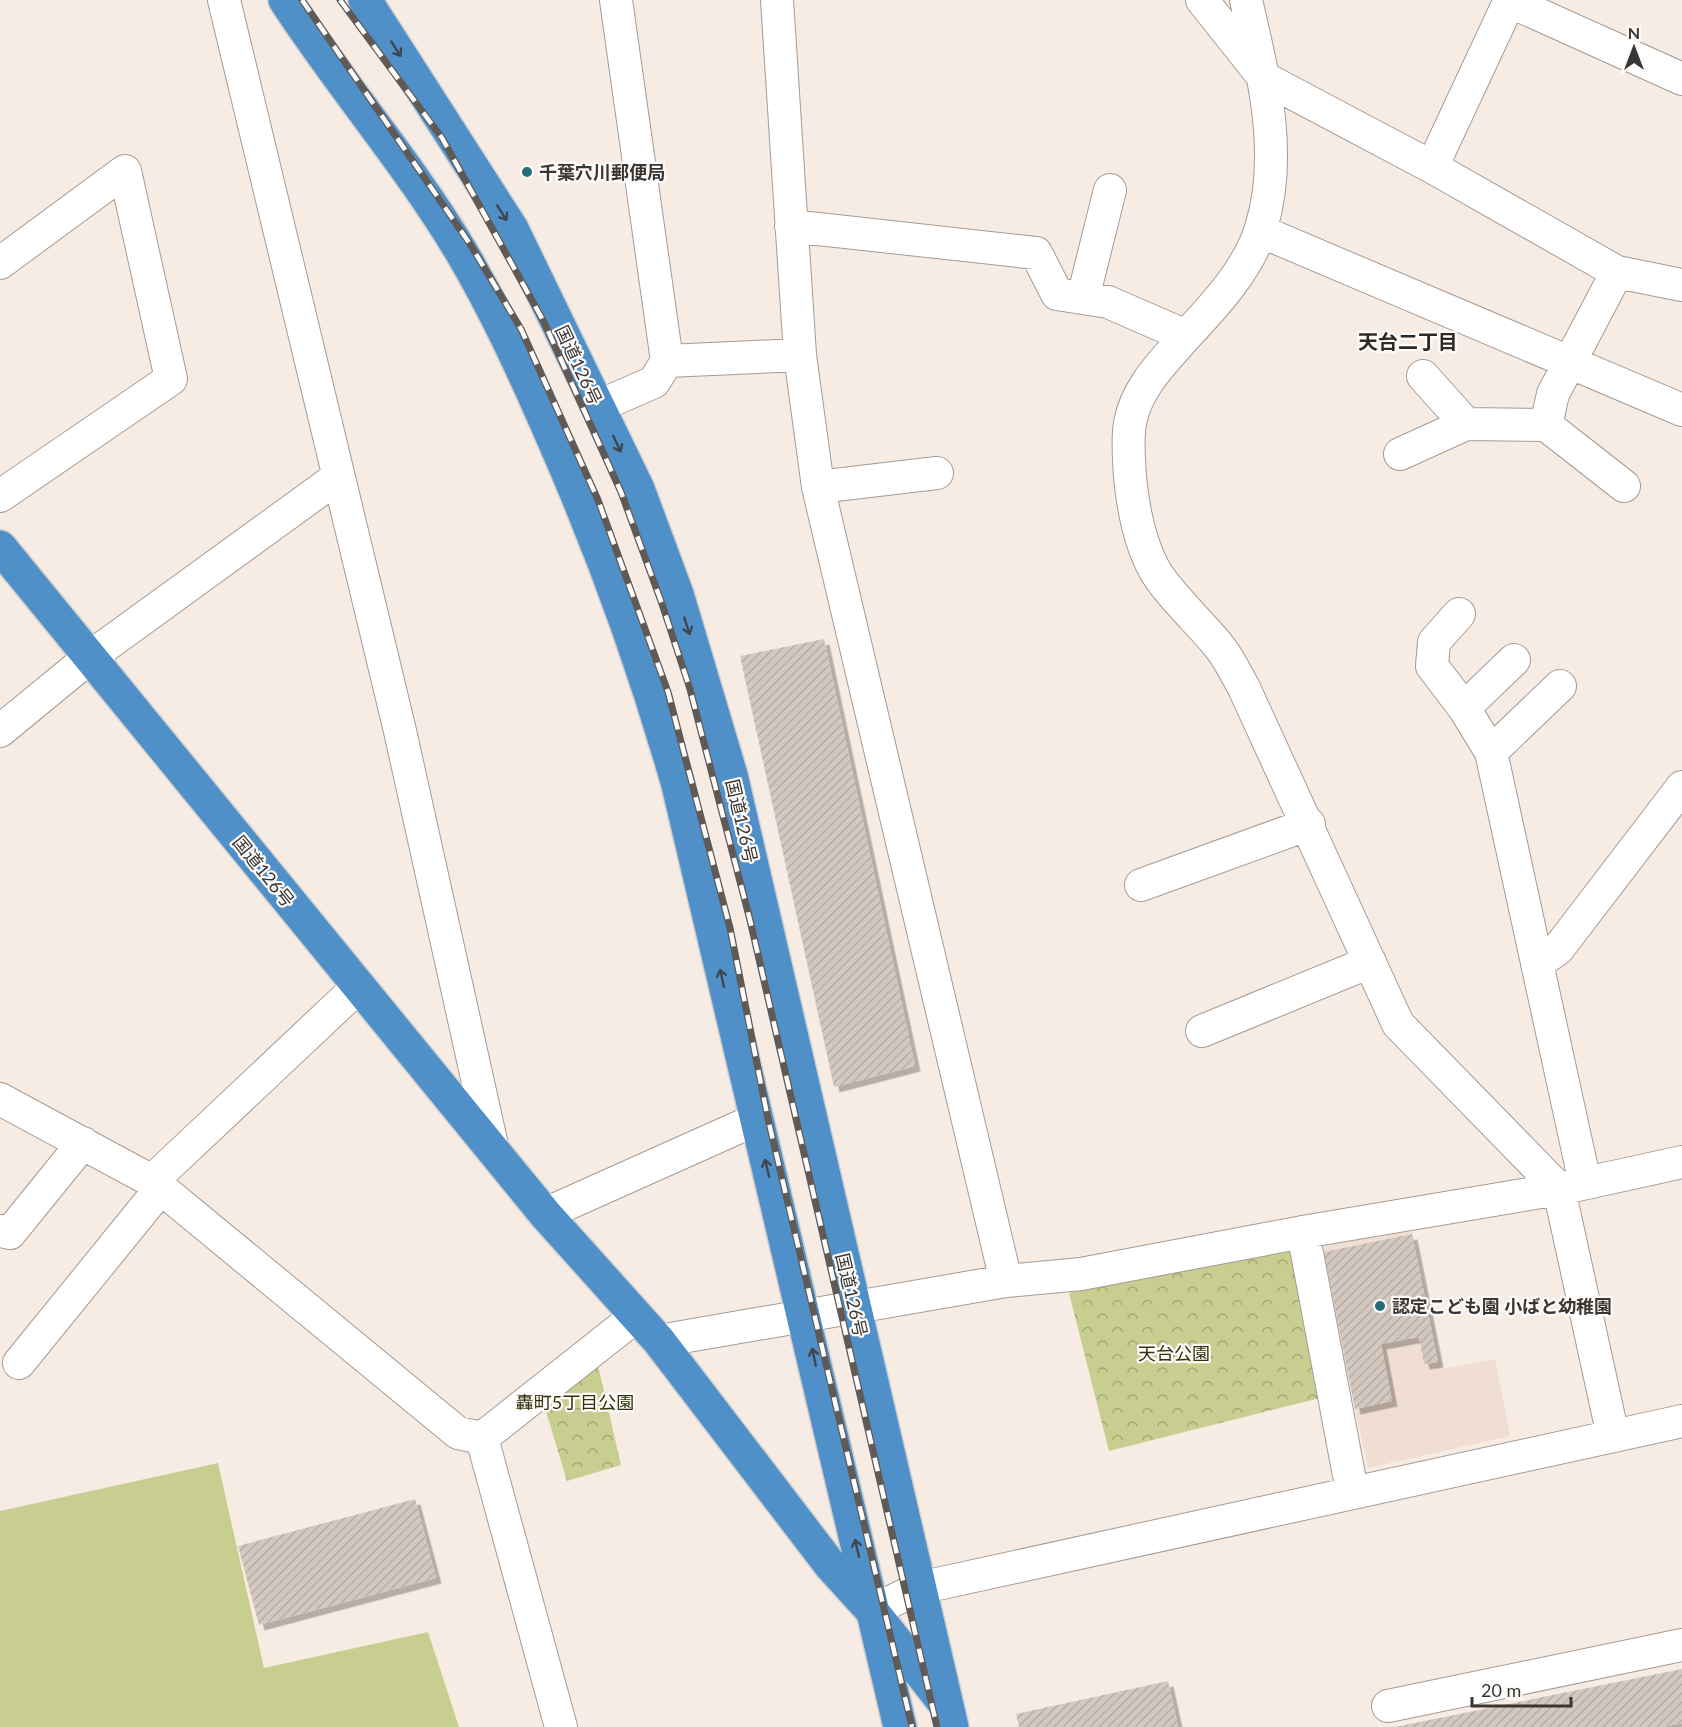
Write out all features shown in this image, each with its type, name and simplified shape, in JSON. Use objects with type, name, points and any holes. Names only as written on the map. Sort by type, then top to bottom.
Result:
[{"type":"highway","name":"国道126号","points":[[285,0],[403,163],[461,252],[507,335],[584,507],[653,698],[675,774],[755,1120],[805,1316],[900,1727]]},
{"type":"highway","name":"国道126号","points":[[364,0],[512,229],[638,489],[677,594],[707,687],[731,775],[950,1717]]},
{"type":"highway","name":"国道126号","points":[[0,546],[545,1214],[635,1317],[659,1341],[831,1566],[872,1611],[950,1717]]},
{"type":"street","points":[[224,0],[406,753],[493,1150]]},
{"type":"street","points":[[599,406],[654,382],[667,361],[616,0]]},
{"type":"street","points":[[777,0],[800,355],[818,487],[1006,1281]]},
{"type":"street","points":[[1202,0],[1264,78],[1432,167],[1617,272],[1682,285]]},
{"type":"street","points":[[1246,0],[1264,78],[1271,148],[1270,189],[1260,231],[1241,268],[1157,368],[1141,393],[1130,422],[1132,503],[1154,570],[1220,648],[1244,688],[1309,825],[1398,1024],[1572,1186]]},
{"type":"street","points":[[1432,167],[1509,1],[1682,79]]},
{"type":"street","points":[[0,263],[125,171],[171,378],[0,496]]},
{"type":"street","points":[[1083,298],[1110,190]]},
{"type":"street","points":[[791,226],[1036,253],[1057,294],[1108,302],[1186,336]]},
{"type":"street","points":[[1260,231],[1682,410]]},
{"type":"street","points":[[1546,425],[1553,394],[1617,272]]},
{"type":"street","points":[[667,361],[800,355]]},
{"type":"street","points":[[1423,376],[1466,424]]},
{"type":"street","points":[[1400,454],[1466,424],[1546,425],[1624,486]]},
{"type":"street","points":[[818,487],[937,473]]},
{"type":"street","points":[[0,731],[90,657],[338,477]]},
{"type":"street","points":[[1459,614],[1434,642],[1432,666],[1464,708],[1491,752],[1537,964],[1613,1436]]},
{"type":"street","points":[[1464,708],[1514,660]]},
{"type":"street","points":[[1491,752],[1560,686]]},
{"type":"street","points":[[1537,964],[1558,950],[1682,787]]},
{"type":"street","points":[[1141,885],[1309,825]]},
{"type":"street","points":[[1202,1031],[1370,962]]},
{"type":"street","points":[[19,1363],[156,1184],[358,986]]},
{"type":"street","points":[[0,1099],[156,1184],[458,1433],[482,1437],[635,1317]]},
{"type":"street","points":[[545,1214],[755,1120]]},
{"type":"street","points":[[0,1232],[10,1233],[83,1143]]},
{"type":"street","points":[[659,1341],[1006,1281],[1081,1274],[1303,1232],[1572,1186],[1682,1162]]},
{"type":"street","points":[[1303,1232],[1352,1491]]},
{"type":"street","points":[[872,1611],[919,1588],[1352,1491],[1682,1421]]},
{"type":"street","points":[[482,1437],[561,1727]]},
{"type":"street","points":[[1388,1706],[1682,1645]]},
{"type":"shaded area","name":"認定こども園 小ばと幼稚園","points":[[1412,1231],[1442,1369],[1495,1359],[1510,1436],[1368,1468],[1321,1253],[1326,1245]]},
{"type":"green space","name":"天台公園","points":[[1289,1249],[1301,1261],[1320,1398],[1109,1451],[1069,1293]]},
{"type":"green space","name":"轟町5丁目公園","points":[[595,1352],[621,1465],[567,1481],[539,1388]]},
{"type":"green space","points":[[218,1463],[264,1668],[428,1632],[459,1727],[0,1727],[0,1511]]},
{"type":"building","points":[[824,639],[915,1066],[834,1087],[740,656]]},
{"type":"building","points":[[1412,1234],[1438,1362],[1424,1364],[1419,1337],[1381,1344],[1392,1401],[1355,1409],[1324,1252]]},
{"type":"building","points":[[415,1499],[436,1578],[259,1625],[238,1546]]},
{"type":"building","points":[[1682,1669],[1682,1723],[1663,1727],[1395,1727]]},
{"type":"building","points":[[1168,1681],[1178,1727],[1019,1727],[1016,1714]]},
{"type":"railway","points":[[302,0],[470,244],[521,329],[598,500],[668,692],[730,928],[768,1119],[912,1727]]},
{"type":"railway","points":[[340,0],[442,138],[544,322],[621,492],[661,601],[690,689],[750,920],[937,1727]]},
{"type":"place","name":"千葉穴川郵便局","points":[[527,172]]},
{"type":"place","name":"認定こども園 小ばと幼稚園","points":[[1380,1306]]},
{"type":"district","name":"天台二丁目","points":[[1408,341]]}]
